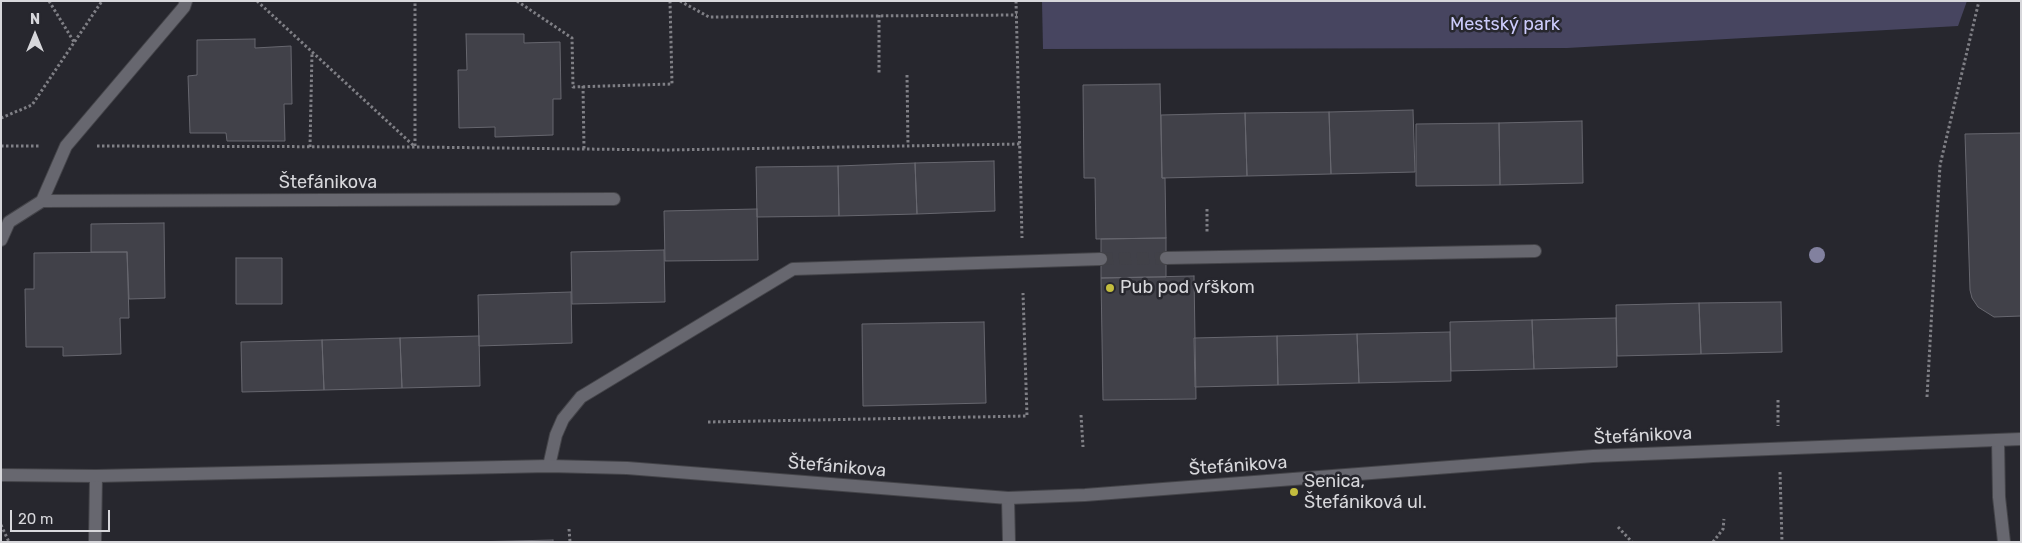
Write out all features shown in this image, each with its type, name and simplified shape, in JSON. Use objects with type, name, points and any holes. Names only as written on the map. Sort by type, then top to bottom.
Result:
[{"type":"street","points":[[1,240],[9,222],[42,201],[66,146],[184,7],[186,1]]},
{"type":"street","name":"Štefánikova","points":[[42,201],[614,199]]},
{"type":"street","points":[[1166,258],[1535,251]]},
{"type":"street","points":[[549,466],[556,435],[563,418],[581,397],[793,269],[1101,259]]},
{"type":"street","name":"Štefánikova","points":[[1,475],[96,476],[549,466],[627,468],[1008,498],[1085,495],[1593,456],[2021,439]]},
{"type":"street","points":[[1998,440],[1999,496],[2004,542]]},
{"type":"street","points":[[95,542],[96,476]]},
{"type":"street","points":[[1008,498],[1009,542]]},
{"type":"path","points":[[49,1],[74,42]]},
{"type":"path","points":[[1,118],[32,106],[102,1]]},
{"type":"path","points":[[258,1],[414,147]]},
{"type":"path","points":[[414,147],[415,1]]},
{"type":"path","points":[[517,1],[572,38],[573,86],[672,84],[670,1]]},
{"type":"path","points":[[680,1],[709,18],[1016,15]]},
{"type":"path","points":[[1016,1],[1023,262]]},
{"type":"path","points":[[1927,397],[1940,165],[1979,3]]},
{"type":"path","points":[[879,15],[879,75]]},
{"type":"path","points":[[310,147],[312,52]]},
{"type":"path","points":[[907,75],[908,145]]},
{"type":"path","points":[[584,86],[584,149]]},
{"type":"path","points":[[1,146],[667,150],[1021,144]]},
{"type":"path","points":[[708,422],[1027,416],[1023,293]]},
{"type":"path","points":[[1081,415],[1083,448]]},
{"type":"path","points":[[1713,542],[1723,529],[1724,519]]},
{"type":"path","points":[[1,525],[9,542]]},
{"type":"path","points":[[1618,527],[1632,542]]},
{"type":"path","points":[[569,529],[570,542]]},
{"type":"green space","name":"Mestský park","points":[[1042,1],[1967,1],[1958,26],[1567,48],[1043,49]]},
{"type":"building","points":[[466,34],[524,34],[524,43],[560,42],[561,99],[553,99],[553,135],[495,137],[495,127],[459,128],[458,70],[467,70]]},
{"type":"building","points":[[255,39],[255,48],[291,46],[292,104],[284,104],[285,141],[227,141],[226,133],[190,133],[188,76],[197,75],[197,40]]},
{"type":"building","points":[[1160,84],[1162,178],[1165,178],[1166,238],[1096,239],[1095,178],[1084,178],[1083,85]]},
{"type":"building","points":[[1413,110],[1415,172],[1331,174],[1329,112]]},
{"type":"building","points":[[1329,112],[1331,174],[1247,176],[1245,113]]},
{"type":"building","points":[[1245,113],[1247,176],[1162,178],[1161,115]]},
{"type":"building","points":[[1582,121],[1583,183],[1500,185],[1499,123]]},
{"type":"building","points":[[1499,123],[1500,185],[1416,186],[1416,124]]},
{"type":"building","points":[[2021,133],[2021,316],[1994,317],[1978,307],[1972,298],[1970,290],[1965,134]]},
{"type":"building","points":[[994,161],[995,211],[917,214],[915,163]]},
{"type":"building","points":[[915,163],[917,214],[839,216],[838,166]]},
{"type":"building","points":[[838,166],[839,216],[757,217],[756,167]]},
{"type":"building","points":[[757,209],[758,260],[665,261],[664,211]]},
{"type":"building","points":[[164,223],[165,298],[129,299],[127,252],[91,252],[91,224]]},
{"type":"building","points":[[1166,238],[1166,277],[1101,278],[1101,239]]},
{"type":"building","points":[[664,250],[665,302],[572,304],[571,252]]},
{"type":"building","points":[[127,252],[129,318],[120,318],[121,354],[63,356],[63,347],[26,347],[25,289],[34,289],[34,253]]},
{"type":"building","points":[[236,258],[282,258],[282,304],[236,304]]},
{"type":"building","points":[[1194,276],[1196,399],[1103,400],[1101,278]]},
{"type":"building","points":[[571,292],[572,343],[479,346],[478,295]]},
{"type":"building","points":[[1781,302],[1782,352],[1701,354],[1699,303]]},
{"type":"building","points":[[1699,303],[1701,354],[1617,356],[1616,305]]},
{"type":"building","points":[[1616,318],[1617,367],[1534,369],[1532,320]]},
{"type":"building","points":[[1532,320],[1534,369],[1451,371],[1450,322]]},
{"type":"building","points":[[984,322],[986,403],[863,406],[862,324]]},
{"type":"building","points":[[1450,332],[1451,381],[1359,383],[1357,334]]},
{"type":"building","points":[[1357,334],[1359,383],[1278,385],[1277,336]]},
{"type":"building","points":[[479,336],[480,386],[402,388],[400,338]]},
{"type":"building","points":[[1277,336],[1278,385],[1195,387],[1194,338]]},
{"type":"building","points":[[400,338],[402,388],[324,390],[322,340]]},
{"type":"building","points":[[322,340],[324,390],[242,392],[241,342]]},
{"type":"building","points":[[553,540],[553,542],[470,542]]},
{"type":"tunnel","points":[[1101,259],[1166,258]]},
{"type":"place","name":"Pub pod vŕškom","points":[[1110,288]]},
{"type":"place","name":"Senica, Štefániková ul.","points":[[1294,492]]}]
